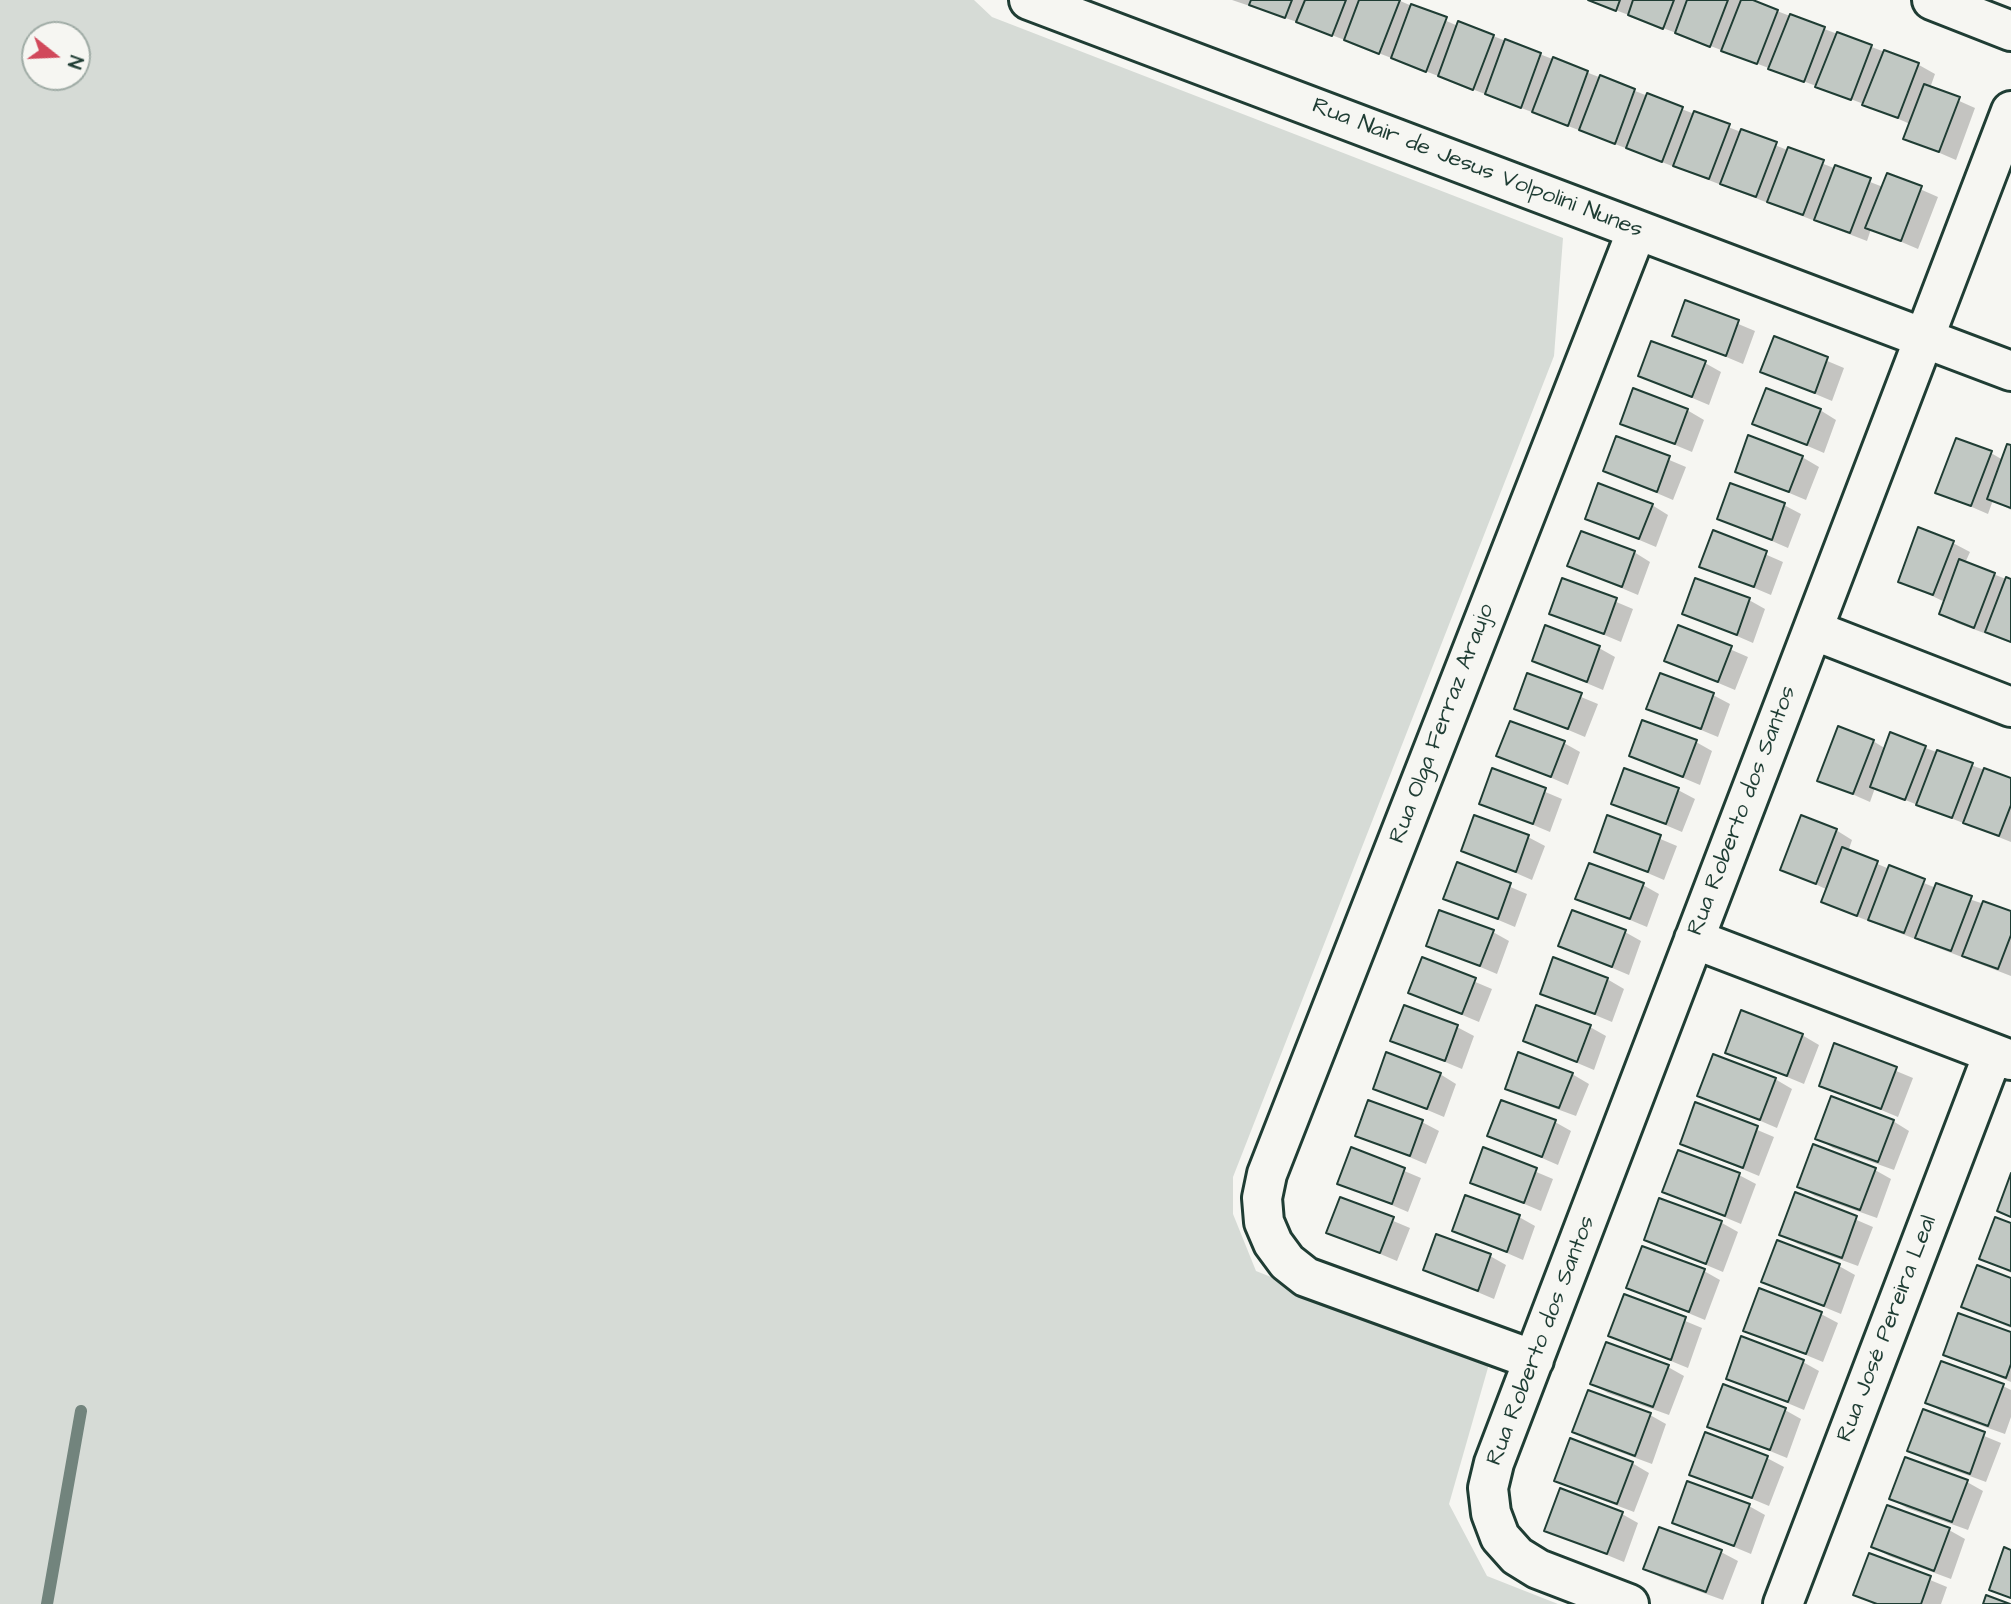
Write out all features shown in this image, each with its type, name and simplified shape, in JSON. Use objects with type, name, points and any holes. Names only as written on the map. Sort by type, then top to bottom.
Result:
[{"type":"street","name":"Rua Nair de Jesus Volpolini Nunes","points":[[1028,0],[2011,371]]},
{"type":"street","points":[[1932,0],[2011,31]]},
{"type":"street","name":"Rua Roberto dos Santos","points":[[1629,1604],[1538,1569],[1517,1556],[1500,1536],[1491,1513],[1488,1488],[1494,1463],[2011,111]]},
{"type":"street","name":"Rua Olga Ferraz Araujo","points":[[1534,1360],[1306,1277],[1287,1262],[1273,1243],[1265,1222],[1262,1198],[1267,1174],[1637,230]]},
{"type":"street","points":[[1813,630],[2011,707]]},
{"type":"street","points":[[1694,939],[2002,1057]]},
{"type":"street","name":"Rua José Pereira Leal","points":[[1783,1604],[2002,1057]]},
{"type":"shaded area","points":[[0,0],[974,0],[992,17],[1563,238],[1554,356],[1233,1177],[1233,1214],[1256,1271],[1489,1364],[1449,1504],[1487,1576],[1558,1604],[0,1604]]},
{"type":"building","points":[[1251,0],[1292,0],[1285,18],[1249,5]]},
{"type":"building","points":[[1305,0],[1346,0],[1332,36],[1296,22]]},
{"type":"building","points":[[1359,0],[1400,0],[1379,54],[1344,40]]},
{"type":"building","points":[[1588,0],[1620,0],[1616,11]]},
{"type":"building","points":[[1633,0],[1674,0],[1663,29],[1628,15]]},
{"type":"building","points":[[1687,0],[1728,0],[1710,47],[1675,33]]},
{"type":"building","points":[[1741,0],[1753,0],[1778,10],[1757,64],[1721,51]]},
{"type":"building","points":[[1411,4],[1447,17],[1426,72],[1391,58]]},
{"type":"building","points":[[1790,14],[1825,27],[1804,82],[1768,69]]},
{"type":"building","points":[[1458,21],[1494,35],[1473,90],[1438,76]]},
{"type":"building","points":[[1837,32],[1872,45],[1851,100],[1815,87]]},
{"type":"building","points":[[1505,39],[1541,53],[1521,108],[1485,94]]},
{"type":"building","points":[[1884,50],[1919,63],[1898,118],[1862,105]]},
{"type":"building","points":[[1553,57],[1588,71],[1568,126],[1532,112]]},
{"type":"building","points":[[1600,75],[1635,89],[1615,144],[1579,130]]},
{"type":"building","points":[[1924,84],[1960,97],[1939,152],[1903,139]]},
{"type":"building","points":[[1647,93],[1683,107],[1662,162],[1626,148]]},
{"type":"building","points":[[1694,111],[1730,124],[1709,179],[1673,166]]},
{"type":"building","points":[[1741,129],[1777,142],[1756,197],[1720,184]]},
{"type":"building","points":[[1788,147],[1824,160],[1803,215],[1767,202]]},
{"type":"building","points":[[1835,165],[1871,178],[1850,233],[1814,220]]},
{"type":"building","points":[[1887,173],[1922,186],[1901,241],[1865,228]]},
{"type":"building","points":[[1685,300],[1739,320],[1726,356],[1672,336]]},
{"type":"building","points":[[1774,336],[1828,357],[1815,393],[1760,372]]},
{"type":"building","points":[[1651,341],[1706,361],[1692,397],[1638,376]]},
{"type":"building","points":[[1633,388],[1688,409],[1675,444],[1620,424]]},
{"type":"building","points":[[1766,388],[1821,409],[1807,445],[1752,424]]},
{"type":"building","points":[[1748,435],[1803,456],[1789,492],[1735,472]]},
{"type":"building","points":[[1616,436],[1670,456],[1657,492],[1603,471]]},
{"type":"building","points":[[1956,438],[1992,451],[1971,506],[1935,493]]},
{"type":"building","points":[[2007,444],[2011,445],[2011,508],[1987,499]]},
{"type":"building","points":[[1598,483],[1653,504],[1639,539],[1585,519]]},
{"type":"building","points":[[1730,483],[1785,503],[1772,540],[1717,519]]},
{"type":"building","points":[[1918,527],[1954,541],[1933,595],[1898,582]]},
{"type":"building","points":[[1713,530],[1767,551],[1754,587],[1699,567]]},
{"type":"building","points":[[1581,531],[1635,551],[1622,587],[1567,566]]},
{"type":"building","points":[[1959,559],[1995,573],[1974,628],[1939,614]]},
{"type":"building","points":[[2006,577],[2011,579],[2011,642],[1985,632]]},
{"type":"building","points":[[1562,578],[1617,598],[1604,634],[1549,614]]},
{"type":"building","points":[[1695,578],[1750,598],[1737,635],[1682,614]]},
{"type":"building","points":[[1545,625],[1600,646],[1587,682],[1532,661]]},
{"type":"building","points":[[1678,625],[1732,646],[1718,682],[1664,661]]},
{"type":"building","points":[[1527,673],[1582,693],[1568,729],[1514,709]]},
{"type":"building","points":[[1660,673],[1714,693],[1701,729],[1646,709]]},
{"type":"building","points":[[1642,720],[1697,740],[1683,777],[1629,756]]},
{"type":"building","points":[[1510,721],[1565,741],[1551,777],[1496,756]]},
{"type":"building","points":[[1838,726],[1874,740],[1853,794],[1817,781]]},
{"type":"building","points":[[1890,732],[1926,746],[1905,800],[1870,787]]},
{"type":"building","points":[[1937,750],[1973,763],[1952,818],[1916,805]]},
{"type":"building","points":[[1492,768],[1546,788],[1533,824],[1479,804]]},
{"type":"building","points":[[1624,768],[1679,788],[1666,824],[1611,804]]},
{"type":"building","points":[[1984,768],[2011,778],[2011,805],[1999,836],[1963,823]]},
{"type":"building","points":[[1474,815],[1529,835],[1516,872],[1461,851]]},
{"type":"building","points":[[1607,815],[1661,835],[1648,872],[1594,852]]},
{"type":"building","points":[[1801,815],[1837,829],[1816,884],[1780,870]]},
{"type":"building","points":[[1842,847],[1878,861],[1857,916],[1821,902]]},
{"type":"building","points":[[1457,862],[1511,883],[1498,919],[1443,899]]},
{"type":"building","points":[[1589,863],[1644,883],[1630,919],[1575,899]]},
{"type":"building","points":[[1889,865],[1925,879],[1904,933],[1868,920]]},
{"type":"building","points":[[1936,883],[1972,896],[1951,951],[1915,938]]},
{"type":"building","points":[[1983,901],[2011,911],[2011,935],[1998,969],[1962,956]]},
{"type":"building","points":[[1439,910],[1494,930],[1480,966],[1426,946]]},
{"type":"building","points":[[1572,910],[1626,930],[1612,967],[1558,946]]},
{"type":"building","points":[[1422,957],[1476,978],[1462,1014],[1408,993]]},
{"type":"building","points":[[1553,957],[1608,978],[1595,1014],[1540,994]]},
{"type":"building","points":[[1404,1005],[1458,1025],[1445,1061],[1390,1041]]},
{"type":"building","points":[[1536,1005],[1591,1025],[1577,1062],[1523,1041]]},
{"type":"building","points":[[1741,1010],[1803,1034],[1787,1076],[1725,1053]]},
{"type":"building","points":[[1834,1043],[1897,1067],[1881,1109],[1819,1086]]},
{"type":"building","points":[[1386,1052],[1441,1073],[1427,1109],[1373,1089]]},
{"type":"building","points":[[1518,1052],[1573,1073],[1559,1108],[1505,1089]]},
{"type":"building","points":[[1713,1054],[1776,1078],[1760,1120],[1697,1096]]},
{"type":"building","points":[[1831,1096],[1894,1120],[1878,1162],[1815,1139]]},
{"type":"building","points":[[1368,1100],[1423,1120],[1410,1156],[1355,1136]]},
{"type":"building","points":[[1501,1100],[1556,1120],[1542,1157],[1487,1136]]},
{"type":"building","points":[[1695,1102],[1758,1126],[1743,1168],[1680,1144]]},
{"type":"building","points":[[1813,1144],[1876,1168],[1860,1210],[1797,1187]]},
{"type":"building","points":[[1351,1147],[1405,1168],[1392,1204],[1337,1184]]},
{"type":"building","points":[[1483,1147],[1537,1168],[1524,1203],[1470,1183]]},
{"type":"building","points":[[1678,1150],[1740,1173],[1725,1216],[1662,1192]]},
{"type":"building","points":[[2011,1173],[2011,1217],[1997,1211]]},
{"type":"building","points":[[1795,1192],[1857,1216],[1842,1258],[1779,1235]]},
{"type":"building","points":[[1465,1195],[1520,1215],[1507,1252],[1452,1231]]},
{"type":"building","points":[[1340,1197],[1394,1217],[1380,1253],[1326,1233]]},
{"type":"building","points":[[1659,1198],[1722,1221],[1706,1264],[1644,1240]]},
{"type":"building","points":[[1995,1217],[2011,1223],[2011,1271],[1979,1259]]},
{"type":"building","points":[[1436,1234],[1491,1254],[1478,1291],[1423,1270]]},
{"type":"building","points":[[1777,1240],[1840,1264],[1824,1306],[1761,1282]]},
{"type":"building","points":[[1642,1246],[1705,1269],[1689,1312],[1626,1288]]},
{"type":"building","points":[[1977,1265],[2011,1278],[2011,1326],[1961,1307]]},
{"type":"building","points":[[1759,1288],[1822,1312],[1806,1354],[1743,1331]]},
{"type":"building","points":[[1624,1294],[1686,1317],[1671,1360],[1608,1336]]},
{"type":"building","points":[[1958,1313],[2011,1332],[2011,1364],[2006,1378],[1943,1355]]},
{"type":"building","points":[[1741,1336],[1804,1360],[1788,1402],[1726,1379]]},
{"type":"building","points":[[1606,1342],[1669,1365],[1653,1407],[1590,1384]]},
{"type":"building","points":[[1941,1361],[2004,1384],[1988,1426],[1925,1403]]},
{"type":"building","points":[[1723,1384],[1786,1408],[1770,1450],[1707,1427]]},
{"type":"building","points":[[1588,1390],[1651,1413],[1635,1456],[1572,1432]]},
{"type":"building","points":[[1923,1409],[1985,1432],[1970,1474],[1907,1451]]},
{"type":"building","points":[[1705,1432],[1768,1456],[1752,1498],[1689,1475]]},
{"type":"building","points":[[1570,1438],[1633,1462],[1617,1504],[1554,1481]]},
{"type":"building","points":[[1905,1457],[1968,1480],[1952,1522],[1889,1499]]},
{"type":"building","points":[[1687,1481],[1750,1504],[1734,1546],[1672,1523]]},
{"type":"building","points":[[1560,1488],[1623,1512],[1607,1554],[1544,1531]]},
{"type":"building","points":[[1887,1505],[1950,1528],[1934,1571],[1871,1547]]},
{"type":"building","points":[[1659,1527],[1722,1550],[1706,1592],[1643,1569]]},
{"type":"building","points":[[2004,1547],[2011,1550],[2011,1598],[1989,1590]]},
{"type":"building","points":[[1869,1553],[1931,1576],[1921,1604],[1877,1604],[1853,1595]]},
{"type":"building","points":[[1986,1595],[2010,1604],[1983,1604]]},
{"type":"waterway","points":[[47,1604],[81,1411]]}]
